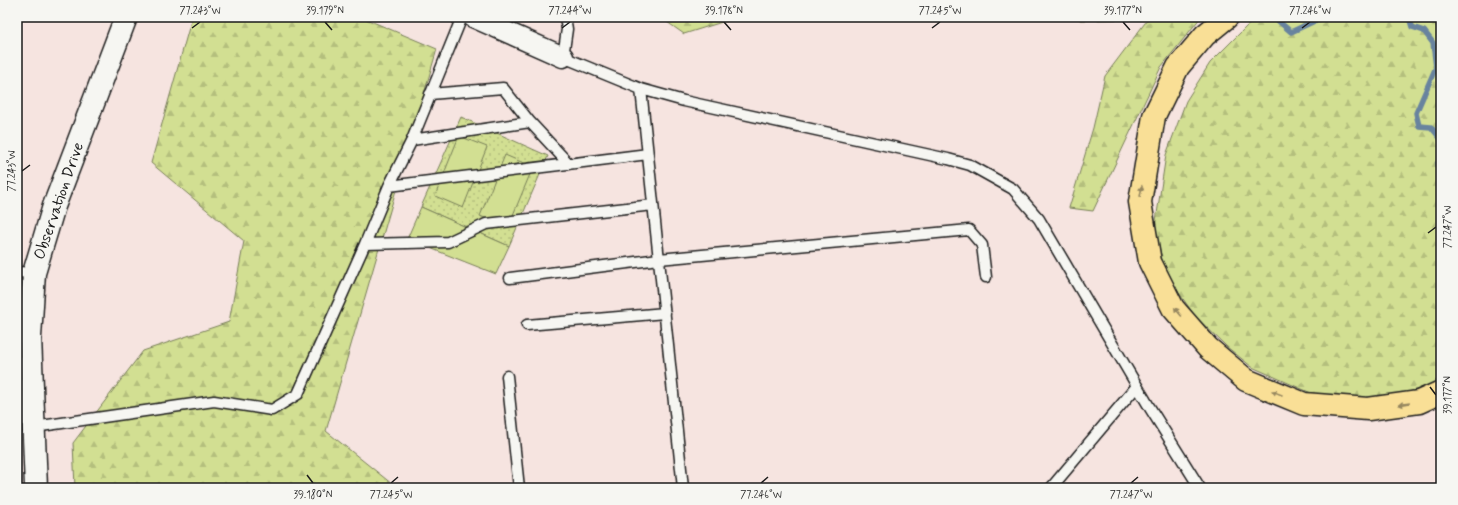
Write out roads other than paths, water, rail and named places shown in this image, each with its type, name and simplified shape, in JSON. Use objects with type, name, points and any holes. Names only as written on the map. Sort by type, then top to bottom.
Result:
[{"type":"highway","points":[[1227,17],[1205,35],[1178,67],[1154,116],[1140,202],[1150,262],[1173,308],[1208,348],[1246,380],[1304,404],[1368,409],[1419,402],[1441,392]]},
{"type":"street","name":"Observation Drive","points":[[36,488],[26,272],[54,206],[126,17]]},
{"type":"street","points":[[474,18],[563,57]]},
{"type":"lane","points":[[565,17],[567,29],[563,57],[641,89],[684,101],[948,159],[970,166],[1012,189],[1039,219],[1137,386],[1200,488]]},
{"type":"lane","points":[[34,427],[214,401],[272,410],[298,394],[365,244],[389,186],[412,140],[430,94],[474,18]]},
{"type":"lane","points":[[430,94],[503,88],[530,122],[569,164]]},
{"type":"lane","points":[[641,89],[683,488]]},
{"type":"lane","points":[[412,140],[530,122]]},
{"type":"lane","points":[[389,186],[648,154]]},
{"type":"lane","points":[[365,244],[448,242],[486,224],[653,205]]},
{"type":"lane","points":[[510,278],[659,259],[969,230],[982,245],[986,277]]},
{"type":"lane","points":[[527,326],[665,313]]},
{"type":"lane","points":[[507,376],[518,488]]},
{"type":"lane","points":[[1052,488],[1137,386]]},
{"type":"waterway","points":[[1274,17],[1291,32],[1323,17]]},
{"type":"waterway","points":[[1409,17],[1412,27],[1424,31],[1433,43],[1436,67],[1416,113],[1419,126],[1431,127],[1441,139]]},
{"type":"waterway","points":[[1441,157],[1438,163],[1439,171],[1441,173]]}]
